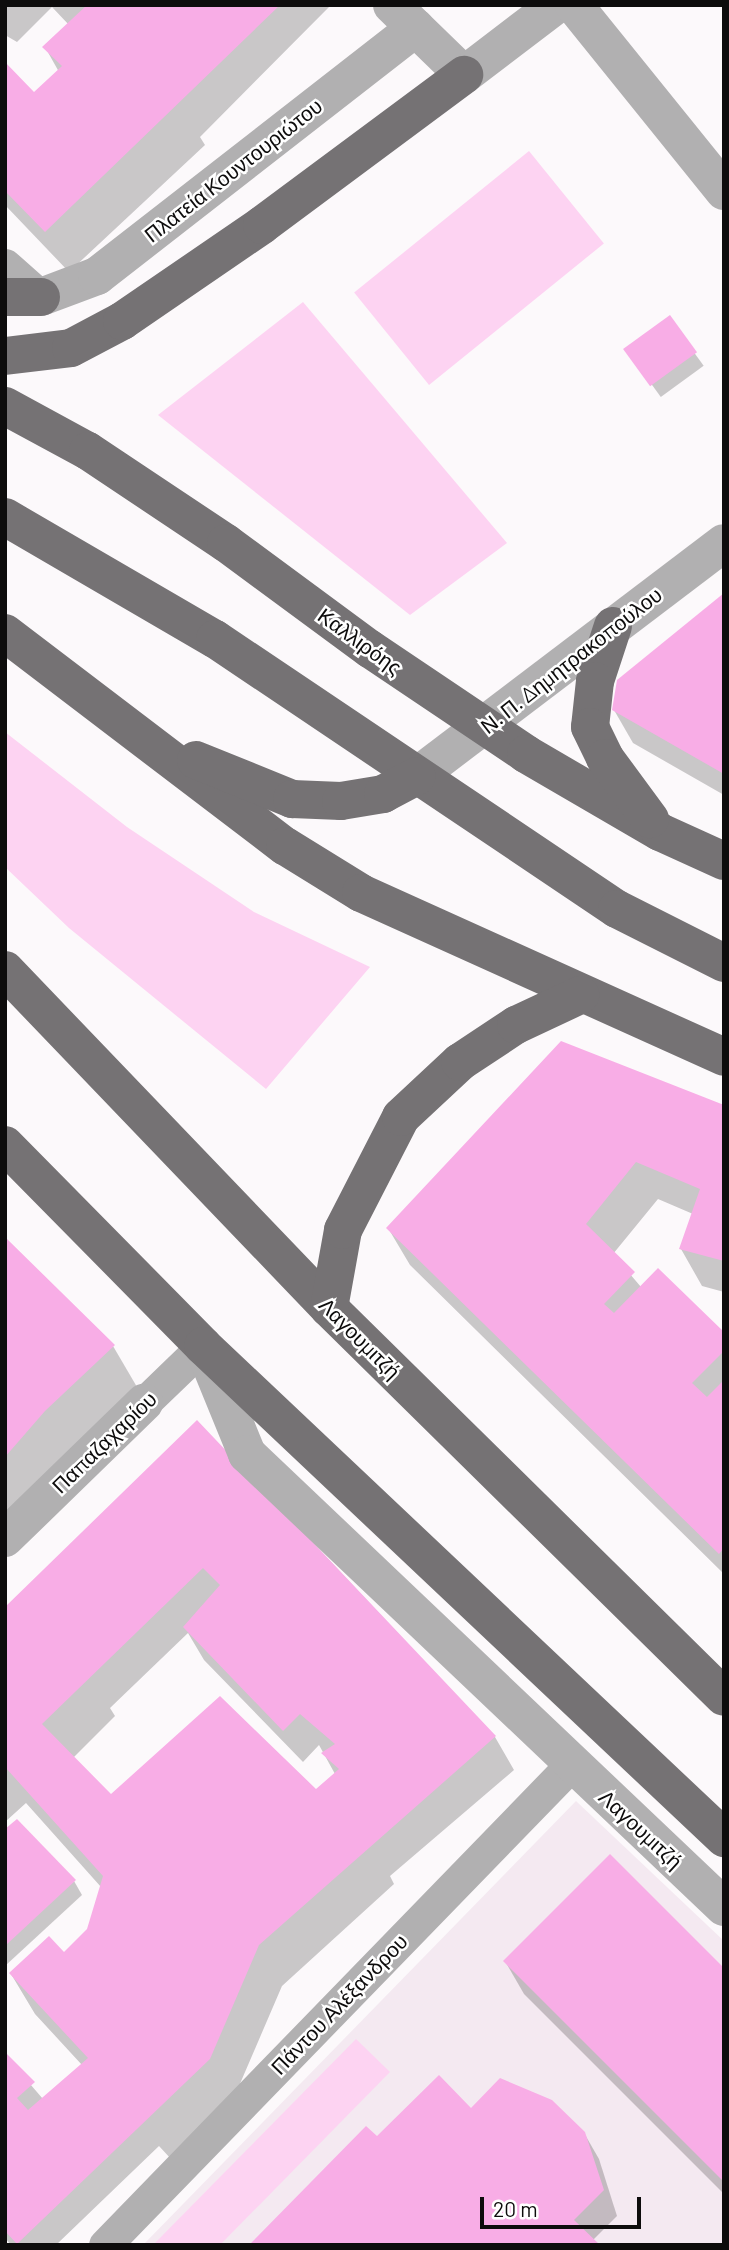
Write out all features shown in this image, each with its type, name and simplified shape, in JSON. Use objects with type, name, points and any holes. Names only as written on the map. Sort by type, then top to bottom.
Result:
[{"type":"main road","points":[[5,356],[71,348],[122,321],[261,225],[464,75]]},
{"type":"main road","name":"Καλλιρόης","points":[[5,406],[88,451],[226,543],[484,726],[660,832],[724,862]]},
{"type":"main road","points":[[5,517],[215,639],[617,909],[724,962]]},
{"type":"main road","points":[[613,626],[595,681],[590,727],[605,758],[660,832]]},
{"type":"main road","points":[[5,633],[285,846],[361,893],[580,995],[724,1056]]},
{"type":"main road","points":[[125,726],[242,781],[292,799],[341,801],[383,794],[417,776]]},
{"type":"main road","name":"Λαγουμιτζή","points":[[5,970],[329,1308],[724,1697]]},
{"type":"main road","points":[[329,1308],[343,1230],[401,1117],[460,1062],[516,1025],[580,995]]},
{"type":"main road","name":"Λαγουμιτζή","points":[[5,1145],[203,1346],[724,1838]]},
{"type":"street","points":[[404,17],[464,75],[556,5]]},
{"type":"street","points":[[574,5],[724,191]]},
{"type":"street","name":"Πλατεία Κουντουριώτου","points":[[23,298],[97,276],[404,17]]},
{"type":"street","points":[[5,265],[23,298]]},
{"type":"street","name":"Ν. Π. Δημητρακοπούλου","points":[[417,776],[724,543]]},
{"type":"street","name":"Παπαζαχαρίου","points":[[5,1538],[203,1346]]},
{"type":"street","name":"Λαγουμιτζή","points":[[203,1346],[247,1454],[724,1907]]},
{"type":"street","name":"Πάντου Αλέξανδρου","points":[[105,2245],[572,1764]]},
{"type":"shaded area","points":[[529,151],[604,243],[429,385],[354,293]]},
{"type":"shaded area","points":[[303,302],[507,543],[410,615],[158,415]]},
{"type":"shaded area","points":[[5,732],[127,827],[254,912],[370,967],[266,1089],[69,928],[5,867]]},
{"type":"shaded area","points":[[576,1801],[724,1941],[724,2245],[143,2245]]},
{"type":"shaded area","points":[[356,2039],[390,2072],[220,2245],[153,2245]]},
{"type":"building","points":[[87,5],[280,5],[45,232],[5,191],[5,62],[34,92],[62,66],[42,47]]},
{"type":"building","points":[[670,315],[697,352],[650,386],[623,349]]},
{"type":"building","points":[[724,593],[724,774],[612,710],[617,680]]},
{"type":"building","points":[[561,1041],[724,1105],[724,1261],[679,1249],[700,1189],[636,1162],[586,1224],[635,1272],[604,1304],[614,1313],[658,1268],[724,1332],[724,1351],[692,1383],[707,1397],[724,1380],[724,1548],[719,1554],[386,1228]]},
{"type":"building","points":[[5,1237],[115,1345],[45,1411],[5,1457]]},
{"type":"building","points":[[197,1420],[496,1736],[259,1945],[210,2059],[17,2244],[5,2231],[5,2052],[35,2082],[17,2098],[28,2110],[88,2058],[9,1973],[49,1936],[64,1952],[87,1929],[103,1876],[5,1767],[5,1607]],"holes":[[[203,1568],[220,1585],[183,1627],[283,1731],[300,1714],[335,1744],[321,1753],[339,1769],[316,1789],[220,1696],[111,1794],[42,1724]]]},
{"type":"building","points":[[17,1819],[76,1880],[5,1946],[5,1829]]},
{"type":"building","points":[[610,1854],[724,1968],[724,2182],[503,1961]]},
{"type":"building","points":[[439,2075],[471,2108],[500,2078],[552,2100],[585,2132],[604,2190],[574,2220],[600,2245],[249,2245],[366,2126],[377,2136]]}]
